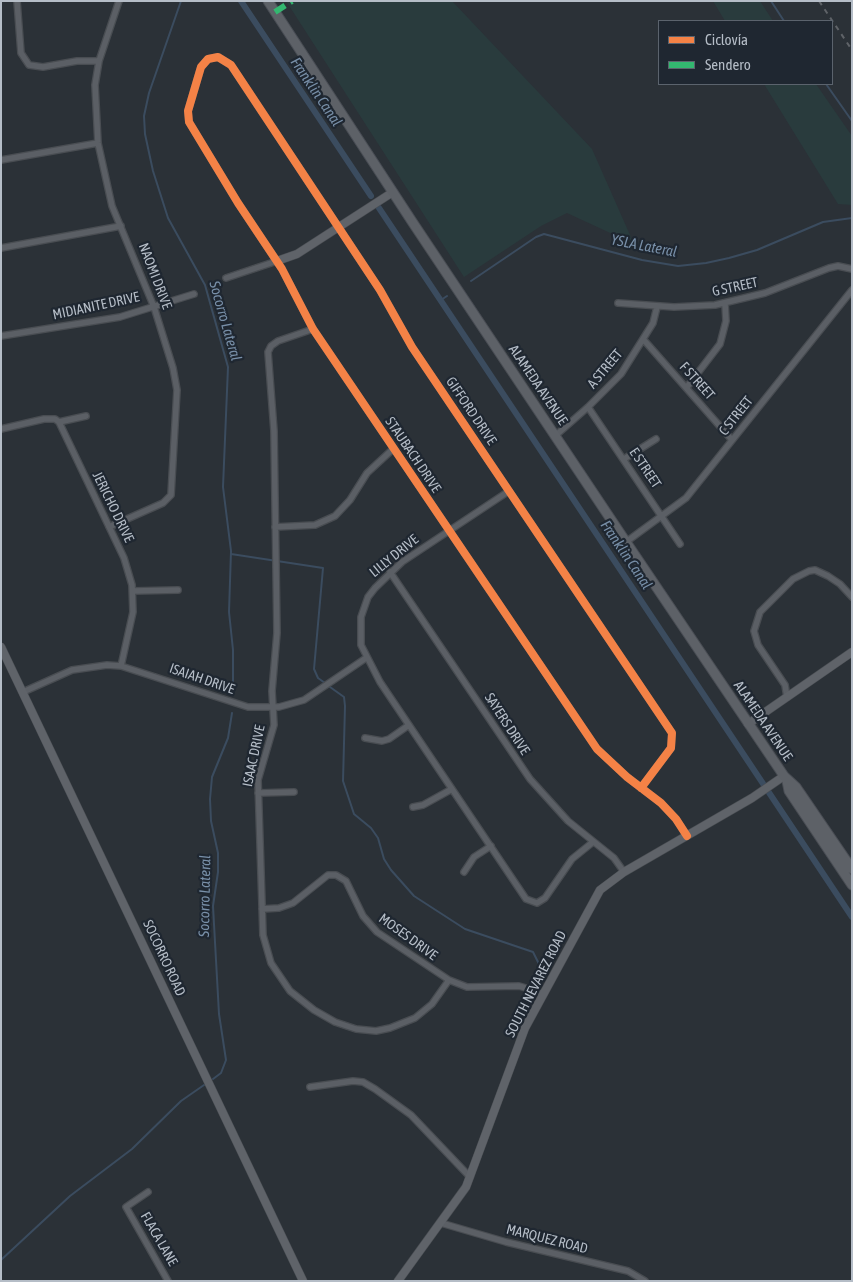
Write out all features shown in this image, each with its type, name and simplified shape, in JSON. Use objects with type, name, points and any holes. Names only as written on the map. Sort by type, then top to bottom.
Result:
[{"type":"main road","name":"ALAMEDA AVENUE","points":[[268,1],[392,192],[748,724],[789,791],[852,885]]},
{"type":"main road","name":"ALAMEDA AVENUE","points":[[783,779],[796,787],[852,869]]},
{"type":"street","points":[[17,1],[21,53],[29,65],[43,67],[77,61],[99,61]]},
{"type":"street","name":"NAOMI DRIVE","points":[[109,527],[163,503],[172,491],[177,384],[154,307],[121,226],[105,179],[98,143],[95,90],[99,61],[119,1]]},
{"type":"street","name":"GIFFORD DRIVE","points":[[210,58],[218,57],[231,65],[380,290],[412,347],[672,733],[671,748],[641,788]]},
{"type":"street","name":"STAUBACH DRIVE","points":[[210,58],[202,67],[188,111],[188,122],[238,203],[277,261],[313,329],[597,749],[672,815],[687,836]]},
{"type":"street","points":[[1,160],[98,143]]},
{"type":"street","points":[[226,278],[298,254],[392,192]]},
{"type":"street","points":[[1,248],[121,226]]},
{"type":"street","name":"G STREET","points":[[618,303],[656,307],[695,307],[725,303],[765,293],[829,268],[838,266],[852,269]]},
{"type":"street","name":"C STREET","points":[[626,542],[686,498],[852,290]]},
{"type":"street","name":"MIDIANITE DRIVE","points":[[1,336],[120,317],[194,294]]},
{"type":"street","points":[[687,387],[720,344],[726,321],[725,303]]},
{"type":"street","name":"A STREET","points":[[555,436],[621,374],[654,320],[656,307]]},
{"type":"street","name":"ISAAC DRIVE","points":[[313,329],[278,342],[271,346],[268,352],[273,391],[277,634],[272,691],[273,734],[258,780],[263,935],[272,963],[279,975],[300,1000],[334,1022],[368,1030],[395,1027],[414,1018],[429,1007],[449,980]]},
{"type":"street","name":"F STREET","points":[[643,339],[732,440]]},
{"type":"street","name":"E STREET","points":[[588,407],[680,544]]},
{"type":"street","points":[[1,428],[44,419],[55,419],[59,422],[86,416]]},
{"type":"street","name":"JERICHO DRIVE","points":[[59,422],[124,558],[133,591],[133,612],[121,666]]},
{"type":"street","points":[[624,459],[656,439]]},
{"type":"street","points":[[275,527],[315,525],[335,516],[350,500],[367,473],[393,449]]},
{"type":"street","name":"LILLY DRIVE","points":[[508,491],[448,530],[390,572],[368,596],[361,617],[361,645],[366,658],[409,725],[522,895],[530,902],[537,903],[545,898],[572,859],[593,842]]},
{"type":"street","points":[[787,697],[785,685],[758,645],[754,631],[760,612],[793,579],[808,571],[815,570],[828,576],[840,584],[852,598]]},
{"type":"street","name":"SAYERS DRIVE","points":[[390,572],[530,779],[568,821],[612,856],[624,872]]},
{"type":"street","points":[[133,591],[178,590]]},
{"type":"street","name":"SOCORRO ROAD","points":[[1,647],[303,1281]]},
{"type":"street","points":[[748,724],[852,652]]},
{"type":"street","name":"ISAIAH DRIVE","points":[[23,692],[72,670],[96,665],[121,666],[236,704],[248,707],[273,707],[304,700],[366,658]]},
{"type":"street","points":[[365,738],[382,741],[389,739],[409,725]]},
{"type":"street","name":"SOUTH NEVAREZ ROAD","points":[[398,1281],[441,1223],[470,1177],[523,1033],[595,897],[610,880],[783,779]]},
{"type":"street","points":[[413,806],[423,806],[452,789]]},
{"type":"street","points":[[258,792],[294,792]]},
{"type":"street","points":[[464,872],[474,857],[491,846]]},
{"type":"street","name":"MOSES DRIVE","points":[[262,909],[279,908],[294,904],[328,876],[342,877],[349,886],[362,916],[377,932],[449,980],[467,987],[520,986],[543,993]]},
{"type":"street","points":[[310,1087],[353,1081],[363,1082],[411,1115],[470,1177]]},
{"type":"street","name":"FLACA LANE","points":[[148,1192],[126,1207],[168,1281]]},
{"type":"street","name":"MARQUEZ ROAD","points":[[441,1223],[514,1244],[628,1271],[645,1281]]},
{"type":"shaded area","points":[[286,1],[452,1],[592,149],[634,244],[567,213],[541,226],[464,277]]},
{"type":"shaded area","points":[[713,1],[760,1],[772,20],[724,20]]},
{"type":"shaded area","points":[[765,85],[817,85],[852,136],[852,205],[838,204]]},
{"type":"waterway","name":"Socorro Lateral","points":[[181,1],[149,93],[144,116],[145,134],[153,171],[168,218],[205,285],[228,367],[223,487],[231,551],[229,612],[233,650],[233,694]]},
{"type":"waterway","name":"Franklin Canal","points":[[241,1],[371,196]]},
{"type":"waterway","points":[[771,1],[783,20]]},
{"type":"waterway","points":[[827,85],[852,121]]},
{"type":"waterway","name":"Franklin Canal","points":[[379,208],[852,917]]},
{"type":"waterway","name":"YSLA Lateral","points":[[471,281],[536,237],[544,234],[642,260],[678,266],[729,258],[757,250],[823,222],[852,218]]},
{"type":"waterway","name":"YSLA Lateral","points":[[441,300],[447,296]]},
{"type":"waterway","points":[[231,554],[323,568],[314,669],[318,678],[325,683]]},
{"type":"waterway","points":[[330,687],[344,697],[343,781],[354,814],[371,828],[378,838],[384,859],[391,870],[414,896],[465,929],[533,952],[542,970]]},
{"type":"waterway","name":"Socorro Lateral","points":[[213,1079],[221,1073],[226,1060],[219,1014],[213,906],[218,872],[218,853],[211,821],[210,799],[212,777],[228,738],[232,713]]},
{"type":"waterway","name":"Socorro Lateral","points":[[1,1260],[70,1196],[132,1149],[181,1101],[204,1085]]},
{"type":"railway","points":[[819,1],[832,20]]},
{"type":"railway","points":[[833,22],[852,50]]},
{"type":"marked path","points":[[275,12],[292,1]]},
{"type":"cycle path","points":[[641,788],[671,748],[672,733],[412,347],[380,290],[231,65],[218,57],[208,59],[201,67],[188,111],[189,122],[238,203],[282,269],[313,329],[597,749],[627,777],[661,803],[676,819],[687,836]]}]
